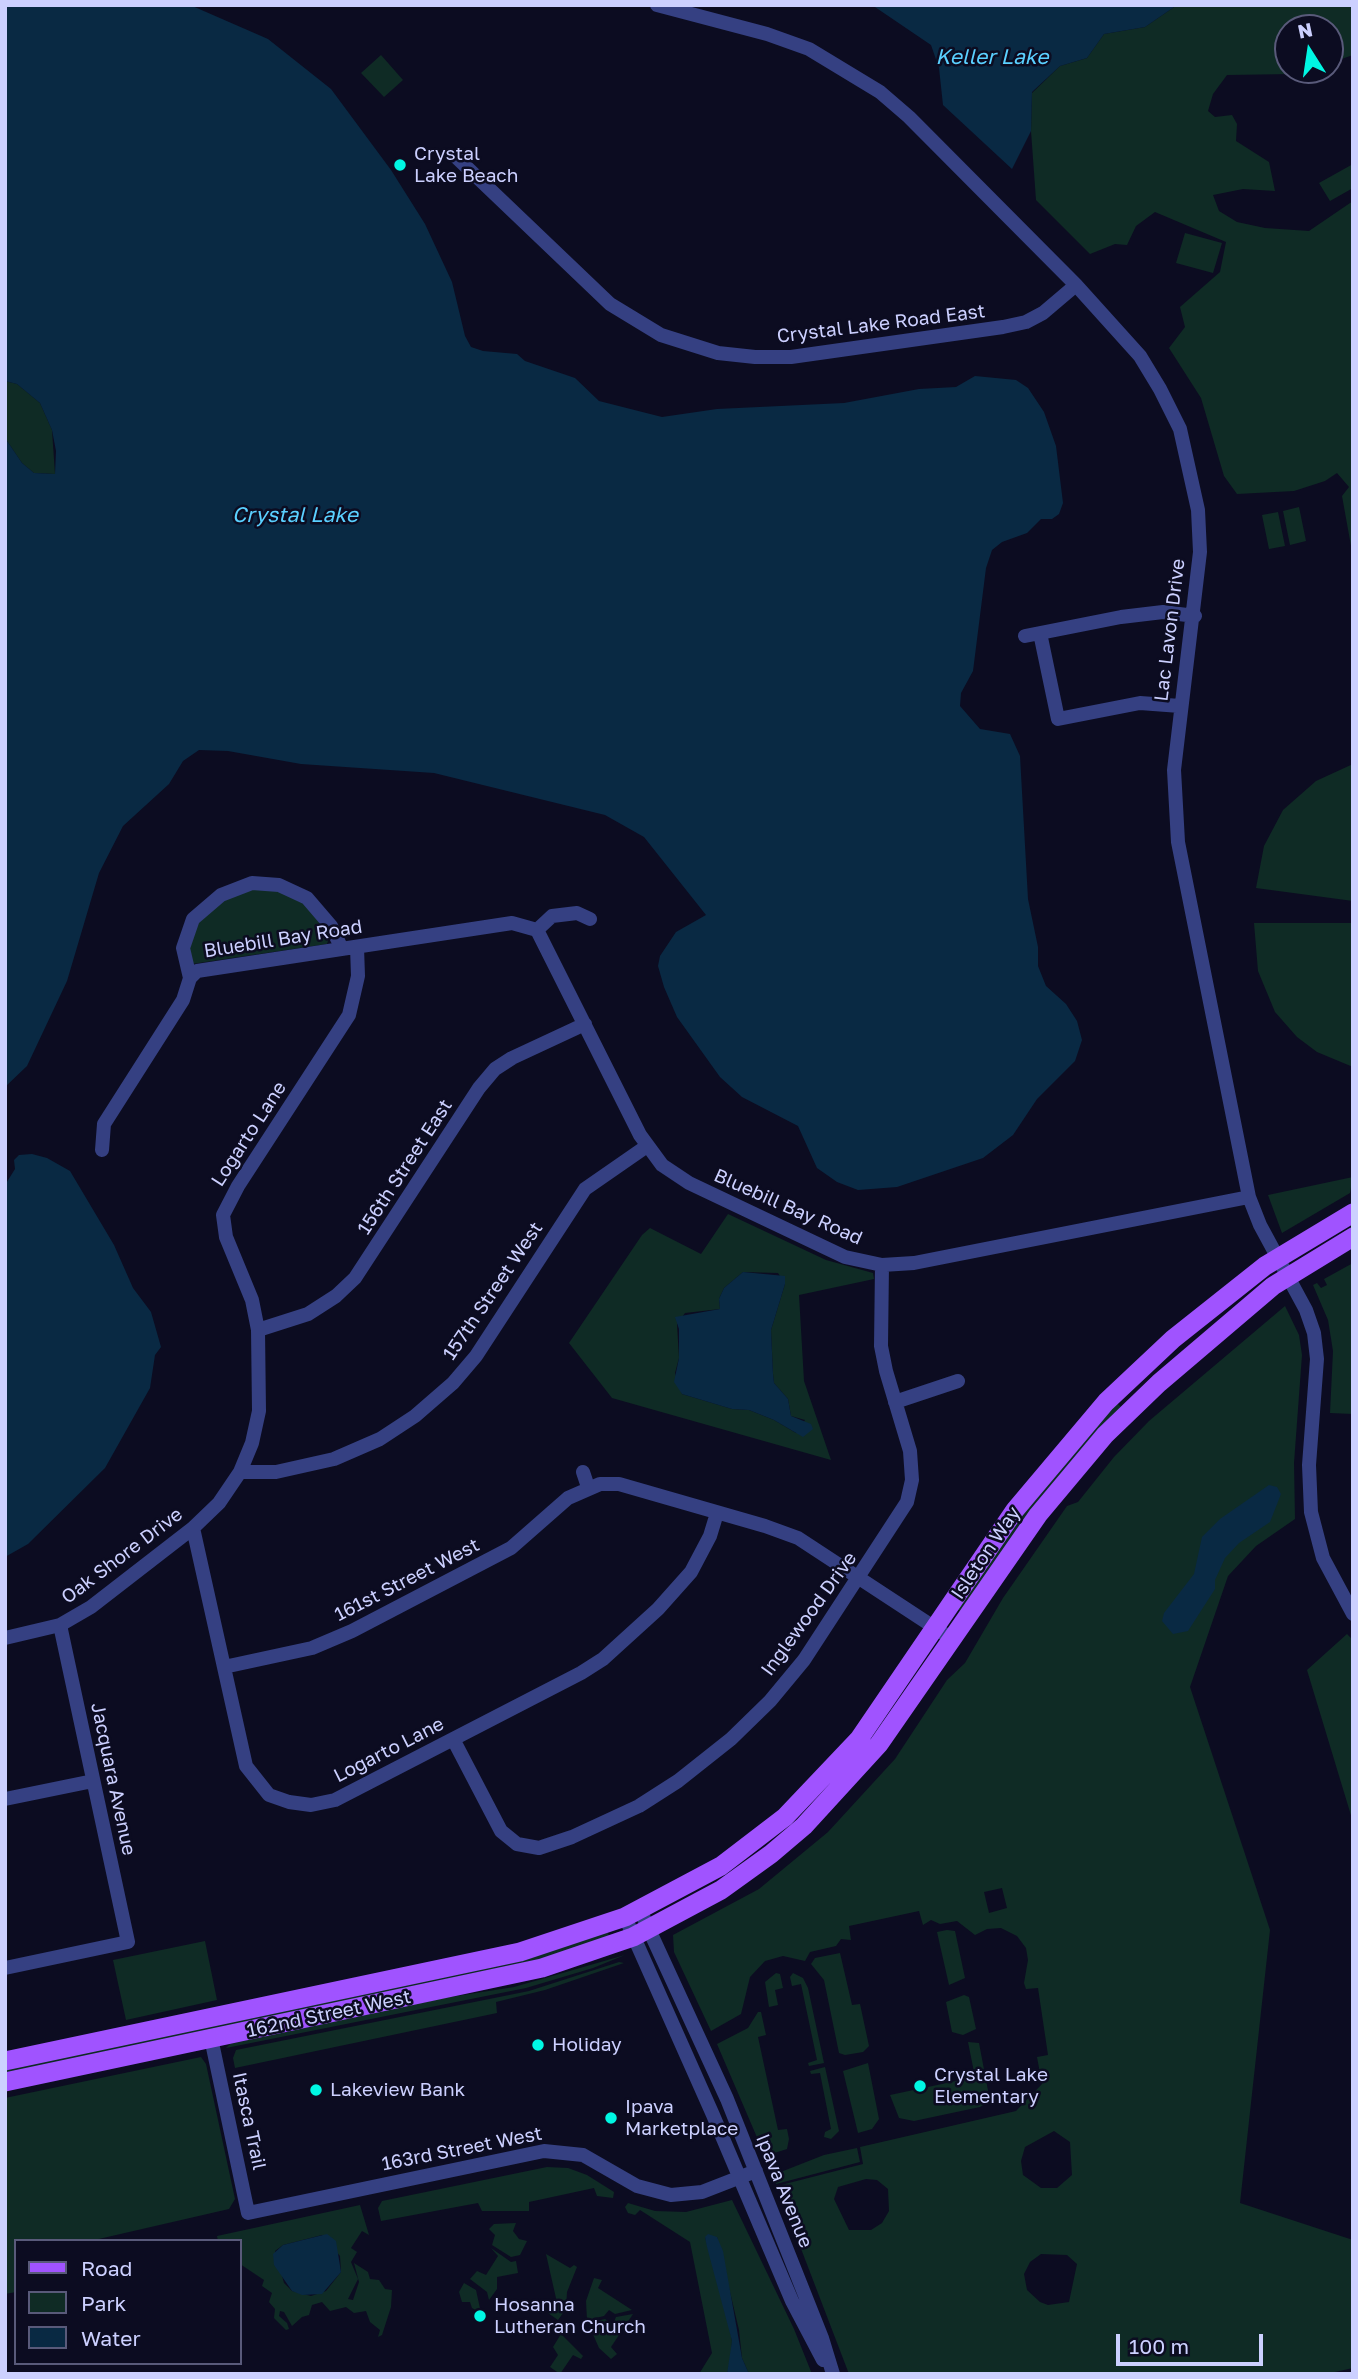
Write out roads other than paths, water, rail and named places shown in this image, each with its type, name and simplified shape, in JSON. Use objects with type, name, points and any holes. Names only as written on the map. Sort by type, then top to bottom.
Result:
[{"type":"main road","name":"Isleton Way","points":[[632,1914],[721,1866],[785,1817],[859,1739],[1015,1510],[1106,1402],[1173,1339],[1283,1266],[1353,1213]]},
{"type":"main road","name":"Isleton Way","points":[[641,1933],[747,1873],[804,1826],[879,1744],[1038,1515],[1105,1435],[1220,1329],[1283,1266],[1353,1237]]},
{"type":"main road","name":"162nd Street West","points":[[5,2061],[520,1952],[632,1914]]},
{"type":"main road","name":"162nd Street West","points":[[5,2082],[522,1973],[641,1933]]},
{"type":"street","name":"Lac Lavon Drive","points":[[657,5],[767,34],[809,49],[880,92],[1076,285],[1140,356],[1180,429],[1198,510],[1200,552],[1195,616],[1180,706],[1174,770],[1178,842],[1249,1197],[1259,1224],[1311,1322],[1317,1351],[1309,1472],[1313,1523],[1326,1566],[1353,1614]]},
{"type":"street","name":"Crystal Lake Road East","points":[[455,156],[610,304],[662,335],[718,353],[755,358],[791,357],[1003,327],[1026,322],[1043,313],[1076,285]]},
{"type":"street","points":[[1180,706],[1140,703],[1058,719],[1033,635],[1121,617],[1163,612],[1195,616]]},
{"type":"street","points":[[190,978],[183,948],[193,919],[221,895],[252,883],[279,885],[307,898],[331,926],[342,949]]},
{"type":"street","points":[[537,930],[552,916],[577,913],[590,919]]},
{"type":"street","name":"Bluebill Bay Road","points":[[102,1150],[104,1124],[183,1000],[190,978],[203,970],[505,923],[537,930],[647,1146],[662,1165],[678,1177],[832,1252],[882,1265],[914,1262],[1249,1197]]},
{"type":"street","name":"Logarto Lane","points":[[240,1472],[258,1418],[258,1330],[252,1300],[224,1229],[225,1208],[349,1015],[358,976],[357,947]]},
{"type":"street","name":"156th Street East","points":[[258,1330],[308,1314],[336,1296],[355,1278],[473,1097],[495,1069],[512,1058],[585,1024]]},
{"type":"street","name":"157th Street West","points":[[240,1472],[276,1472],[334,1459],[380,1438],[415,1416],[453,1383],[476,1356],[585,1189],[647,1146]]},
{"type":"street","name":"Inglewood Drive","points":[[453,1739],[495,1822],[508,1839],[518,1849],[548,1846],[639,1806],[731,1740],[777,1692],[804,1660],[859,1579],[903,1512],[910,1491],[910,1451],[881,1346],[882,1265]]},
{"type":"street","points":[[895,1402],[958,1381]]},
{"type":"street","name":"Oak Shore Drive","points":[[5,1638],[60,1625],[91,1607],[192,1528],[219,1503],[240,1472]]},
{"type":"street","name":"161st Street West","points":[[224,1667],[312,1648],[352,1631],[510,1548],[568,1498],[585,1479],[619,1484],[798,1538],[952,1639]]},
{"type":"street","name":"Logarto Lane","points":[[192,1528],[246,1766],[269,1795],[289,1802],[312,1805],[335,1800],[581,1673],[624,1642],[691,1572],[710,1536],[717,1513]]},
{"type":"street","name":"Jacquara Avenue","points":[[5,1968],[128,1942],[60,1625]]},
{"type":"street","points":[[5,1799],[93,1781]]},
{"type":"street","name":"Ipava Avenue","points":[[632,1914],[756,2171],[822,2338],[832,2374]]},
{"type":"street","name":"Ipava Avenue","points":[[641,1933],[739,2178],[792,2301],[832,2374]]},
{"type":"street","name":"Itasca Trail","points":[[211,2038],[248,2213]]},
{"type":"street","name":"163rd Street West","points":[[248,2213],[550,2150],[583,2155],[637,2186],[671,2195],[702,2192],[756,2171]]},
{"type":"water","name":"Crystal Lake","points":[[5,5],[190,5],[268,39],[331,89],[391,170],[425,224],[452,282],[465,336],[471,347],[483,351],[517,354],[525,361],[575,378],[599,401],[662,417],[717,409],[844,403],[919,389],[956,387],[975,376],[1016,380],[1028,388],[1044,412],[1056,446],[1063,503],[1059,514],[1052,519],[1041,519],[1027,533],[1002,542],[992,550],[986,568],[973,671],[961,693],[960,706],[980,729],[1010,734],[1020,756],[1028,899],[1038,947],[1038,966],[1046,986],[1066,1004],[1077,1021],[1082,1040],[1075,1061],[1037,1099],[1013,1135],[983,1158],[897,1187],[858,1190],[837,1182],[817,1168],[798,1126],[742,1097],[720,1077],[677,1017],[658,966],[660,956],[676,932],[706,915],[644,837],[605,815],[434,773],[301,764],[228,751],[199,750],[183,761],[169,784],[123,826],[99,873],[67,981],[27,1066],[5,1087],[5,438],[22,463],[34,473],[55,474],[56,451],[52,430],[40,403],[17,384],[5,381]]},
{"type":"water","name":"Keller Lake","points":[[872,5],[1177,5],[1145,27],[1104,34],[1087,58],[1060,66],[1032,92],[1031,131],[1012,169],[943,105],[939,68],[931,45]]},
{"type":"water","points":[[32,1154],[47,1158],[70,1171],[114,1245],[133,1288],[151,1312],[161,1347],[155,1355],[150,1388],[105,1468],[28,1544],[5,1557],[5,1185],[15,1169],[14,1160],[19,1155]]},
{"type":"water","points":[[743,1272],[785,1276],[771,1330],[774,1383],[788,1399],[791,1416],[811,1424],[813,1429],[803,1437],[774,1420],[749,1410],[732,1409],[682,1394],[674,1382],[679,1358],[679,1329],[675,1317],[720,1309],[719,1299],[724,1288]]},
{"type":"water","points":[[1269,1485],[1277,1487],[1281,1494],[1270,1522],[1239,1543],[1225,1558],[1215,1580],[1215,1589],[1188,1631],[1173,1634],[1162,1621],[1164,1613],[1194,1574],[1202,1537],[1220,1519]]},
{"type":"water","points":[[327,2234],[336,2241],[341,2272],[322,2294],[302,2295],[292,2291],[274,2265],[273,2254],[283,2245]]},
{"type":"water","points":[[708,2234],[717,2237],[723,2251],[742,2358],[749,2374],[727,2374],[732,2341],[707,2247],[705,2237]]},
{"type":"place","name":"Crystal Lake Beach","points":[[400,165]]},
{"type":"place","name":"Holiday","points":[[538,2045]]},
{"type":"place","name":"Crystal Lake Elementary","points":[[920,2086]]},
{"type":"place","name":"Lakeview Bank","points":[[316,2090]]},
{"type":"place","name":"Ipava Marketplace","points":[[611,2118]]},
{"type":"place","name":"Hosanna Lutheran Church","points":[[480,2316]]}]
